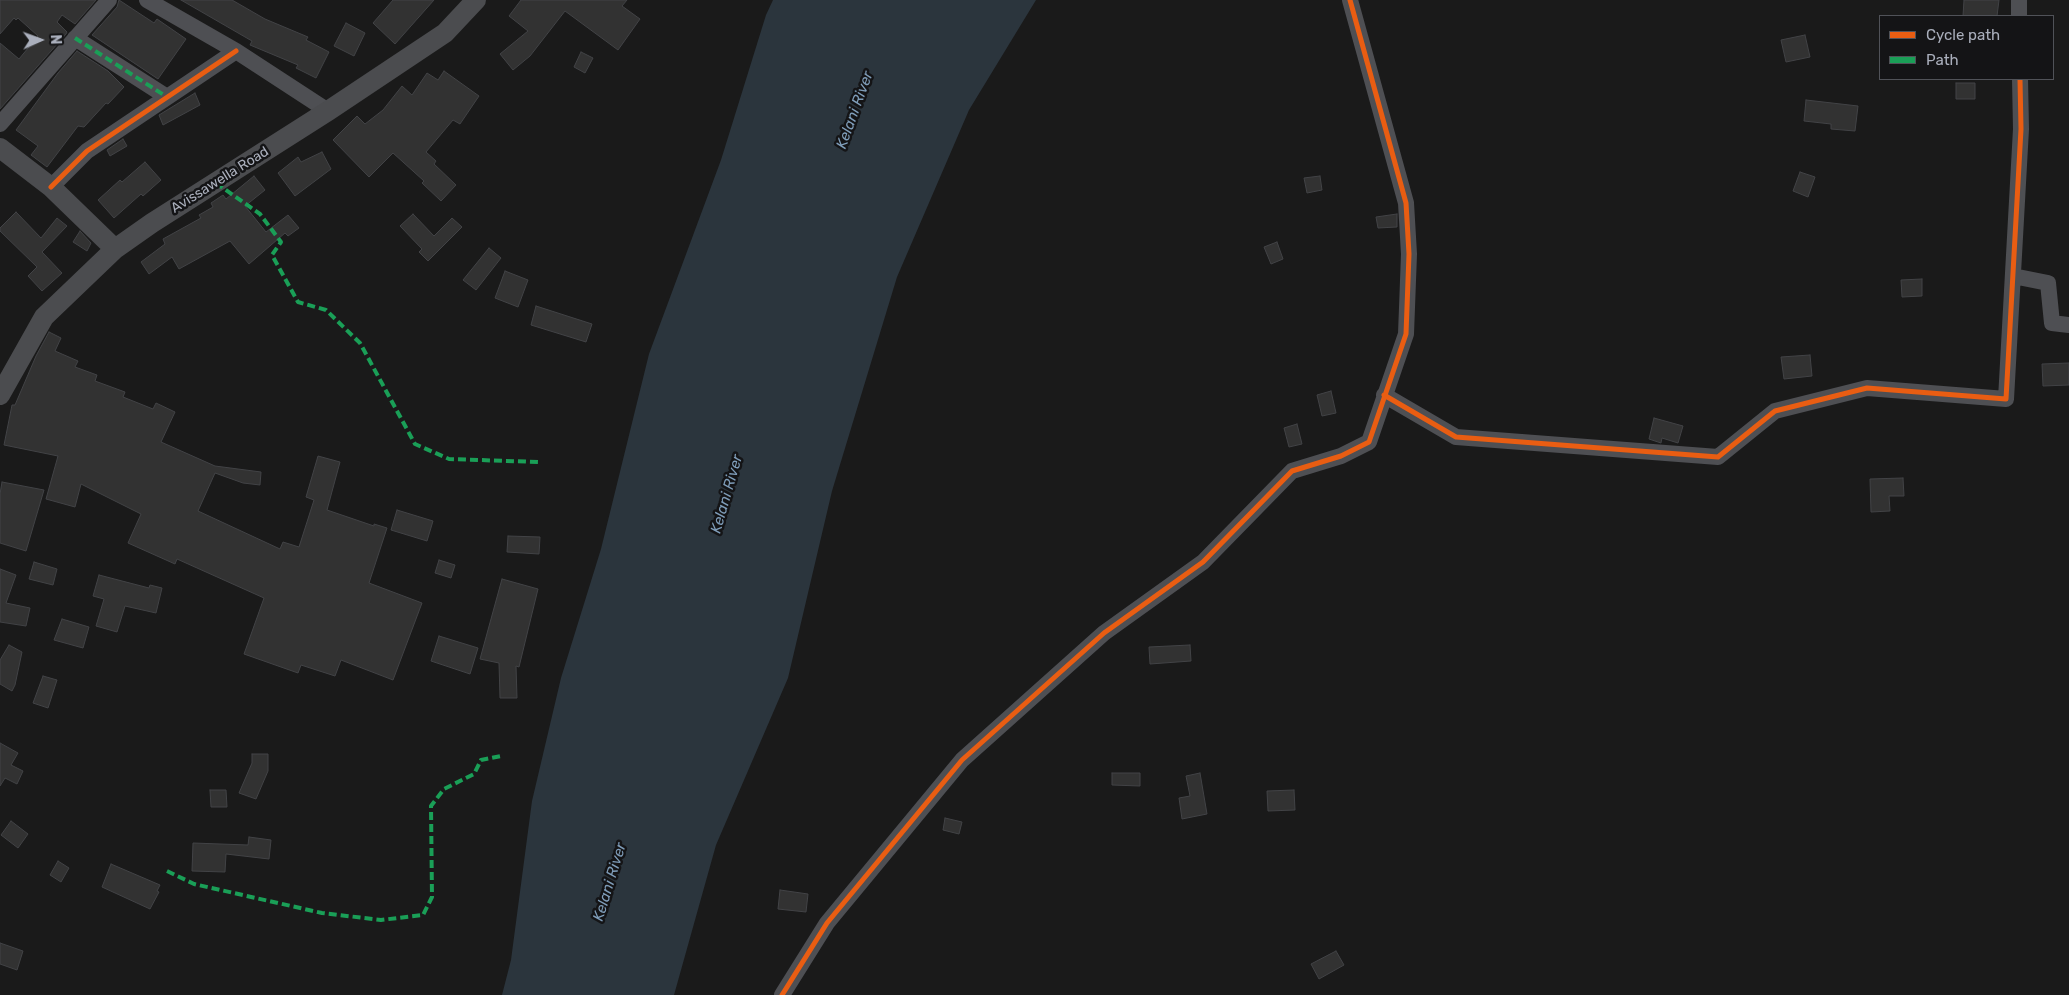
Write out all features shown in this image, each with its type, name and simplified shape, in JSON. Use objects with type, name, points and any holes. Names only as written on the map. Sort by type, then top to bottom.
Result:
[{"type":"main road","name":"Avissawella Road","points":[[0,395],[44,317],[115,249],[152,223],[328,112],[445,32],[476,0]]},
{"type":"main road","points":[[0,148],[51,188],[115,249]]},
{"type":"street","points":[[0,124],[109,0]]},
{"type":"street","points":[[147,0],[236,51],[328,112]]},
{"type":"street","points":[[782,995],[827,923],[962,760],[1104,633],[1203,562],[1292,471],[1341,456],[1369,442],[1406,334],[1409,254],[1406,202],[1350,0]]},
{"type":"street","points":[[2019,0],[2019,15]]},
{"type":"street","points":[[75,38],[167,97]]},
{"type":"street","points":[[51,188],[87,151],[236,51]]},
{"type":"street","points":[[1384,395],[1456,437],[1718,457],[1774,411],[1867,388],[2006,400],[2021,129],[2020,80]]},
{"type":"street","points":[[2013,276],[2048,283],[2052,323],[2069,324]]},
{"type":"water","name":"Kelani River","points":[[773,0],[1036,0],[969,110],[897,277],[832,491],[788,678],[716,845],[674,995],[502,995],[511,960],[532,801],[561,678],[601,549],[649,354],[721,160],[766,15]]},
{"type":"building","points":[[0,0],[96,0],[75,24],[62,15],[57,22],[67,32],[66,34],[0,109],[0,43],[19,59],[38,36],[18,18],[16,20],[14,18],[0,34]]},
{"type":"building","points":[[119,0],[154,23],[157,19],[186,39],[158,79],[92,35],[117,7]]},
{"type":"building","points":[[181,0],[232,0],[265,19],[308,37],[306,40],[329,52],[316,78],[296,68],[298,65],[250,45],[252,41]]},
{"type":"building","points":[[393,0],[434,0],[395,44],[373,23]]},
{"type":"building","points":[[521,0],[627,0],[622,6],[640,19],[618,50],[565,11],[530,56],[513,70],[500,54],[528,31],[509,16]]},
{"type":"building","points":[[1964,0],[1999,0],[1997,15],[1963,15]]},
{"type":"building","points":[[346,23],[365,33],[354,56],[334,46]]},
{"type":"building","points":[[1805,35],[1810,57],[1786,62],[1781,40]]},
{"type":"building","points":[[77,51],[108,71],[124,87],[84,127],[78,126],[47,167],[31,155],[38,146],[16,130],[58,73]]},
{"type":"building","points":[[581,52],[593,58],[585,73],[574,67]]},
{"type":"building","points":[[444,71],[479,96],[460,124],[453,120],[426,152],[436,161],[434,164],[456,185],[441,201],[422,183],[424,181],[393,153],[369,177],[333,140],[357,116],[365,124],[383,110],[402,86],[412,95],[427,73],[438,80]]},
{"type":"building","points":[[1956,83],[1975,83],[1975,99],[1956,99]]},
{"type":"building","points":[[195,93],[200,105],[163,125],[159,115]]},
{"type":"building","points":[[1806,100],[1858,106],[1855,131],[1831,129],[1831,124],[1804,121]]},
{"type":"building","points":[[123,139],[127,146],[110,156],[107,150]]},
{"type":"building","points":[[322,152],[331,169],[295,196],[278,173],[298,157],[301,162]]},
{"type":"building","points":[[145,162],[161,180],[143,196],[141,194],[114,218],[98,200],[120,180],[122,182]]},
{"type":"building","points":[[1800,172],[1815,177],[1808,197],[1793,191]]},
{"type":"building","points":[[254,176],[265,190],[245,206],[266,232],[288,215],[299,228],[288,236],[285,233],[249,264],[230,241],[179,269],[172,257],[149,274],[141,262],[165,244],[163,239],[201,218],[199,215],[213,207],[211,203],[223,195],[226,199]]},
{"type":"building","points":[[1320,176],[1322,190],[1307,193],[1304,178]]},
{"type":"building","points":[[16,212],[41,238],[57,218],[67,226],[42,252],[62,273],[42,291],[28,276],[37,267],[0,231],[0,228]]},
{"type":"building","points":[[413,214],[434,236],[452,218],[462,227],[428,261],[419,252],[422,249],[400,226]]},
{"type":"building","points":[[1397,214],[1397,227],[1378,228],[1376,217]]},
{"type":"building","points":[[80,231],[91,243],[87,251],[73,242]]},
{"type":"building","points":[[1277,242],[1283,259],[1271,264],[1264,247]]},
{"type":"building","points":[[489,248],[501,258],[476,290],[463,280]]},
{"type":"building","points":[[505,271],[528,280],[518,307],[495,298]]},
{"type":"building","points":[[1922,279],[1922,296],[1902,297],[1901,280]]},
{"type":"building","points":[[536,306],[592,324],[586,342],[531,325]]},
{"type":"building","points":[[49,332],[61,338],[55,351],[78,361],[75,367],[97,375],[95,381],[125,392],[123,397],[153,409],[156,403],[175,412],[161,442],[215,466],[261,472],[260,485],[243,483],[215,473],[198,511],[280,549],[283,542],[299,547],[314,500],[306,497],[318,456],[340,462],[327,510],[374,526],[374,524],[387,528],[369,583],[422,603],[393,680],[341,660],[335,676],[301,665],[298,673],[244,654],[264,598],[177,559],[175,564],[128,543],[141,514],[81,484],[75,507],[46,499],[58,456],[4,445],[12,405],[15,405],[36,356]]},
{"type":"building","points":[[1810,355],[1812,376],[1784,379],[1781,357]]},
{"type":"building","points":[[2069,363],[2069,385],[2043,386],[2042,364]]},
{"type":"building","points":[[1331,391],[1336,413],[1322,416],[1317,395]]},
{"type":"building","points":[[1654,418],[1683,426],[1678,443],[1662,438],[1661,443],[1649,439]]},
{"type":"building","points":[[1297,424],[1302,444],[1289,447],[1284,428]]},
{"type":"building","points":[[1903,478],[1904,496],[1889,496],[1890,511],[1871,512],[1870,479]]},
{"type":"building","points":[[2,482],[44,490],[26,551],[0,543],[0,494]]},
{"type":"building","points":[[397,510],[433,521],[427,541],[391,530]]},
{"type":"building","points":[[508,536],[540,537],[539,554],[507,552]]},
{"type":"building","points":[[439,560],[455,565],[451,578],[435,573]]},
{"type":"building","points":[[34,562],[57,569],[53,585],[29,579]]},
{"type":"building","points":[[0,569],[16,575],[6,603],[30,608],[26,626],[0,622]]},
{"type":"building","points":[[99,575],[149,588],[150,585],[162,588],[156,613],[125,606],[117,632],[96,626],[104,599],[93,596]]},
{"type":"building","points":[[502,579],[538,589],[519,667],[516,666],[517,698],[500,698],[499,663],[480,659]]},
{"type":"building","points":[[62,619],[89,627],[83,648],[54,640]]},
{"type":"building","points":[[439,636],[478,648],[470,674],[431,661]]},
{"type":"building","points":[[9,645],[22,652],[12,691],[0,684],[0,660]]},
{"type":"building","points":[[1190,645],[1191,661],[1150,664],[1149,647]]},
{"type":"building","points":[[43,676],[57,680],[48,708],[33,703]]},
{"type":"building","points":[[0,743],[18,753],[11,765],[23,771],[17,784],[5,778],[0,786]]},
{"type":"building","points":[[252,754],[268,754],[268,771],[256,799],[239,793],[252,763]]},
{"type":"building","points":[[1112,773],[1140,773],[1140,786],[1112,785]]},
{"type":"building","points":[[1200,773],[1207,814],[1182,819],[1179,798],[1190,796],[1186,776]]},
{"type":"building","points":[[210,790],[226,790],[227,807],[211,807]]},
{"type":"building","points":[[1294,790],[1295,810],[1268,811],[1267,791]]},
{"type":"building","points":[[945,818],[962,822],[959,834],[943,830]]},
{"type":"building","points":[[11,821],[28,834],[18,848],[1,835]]},
{"type":"building","points":[[249,837],[271,840],[269,859],[226,854],[225,872],[192,871],[193,843],[248,845]]},
{"type":"building","points":[[58,861],[69,868],[61,882],[50,875]]},
{"type":"building","points":[[111,864],[160,885],[157,891],[159,892],[150,909],[102,887]]},
{"type":"building","points":[[780,890],[808,894],[806,912],[778,909]]},
{"type":"building","points":[[0,943],[23,951],[17,970],[0,964]]},
{"type":"building","points":[[1336,951],[1344,965],[1319,979],[1311,964]]},
{"type":"marked path","points":[[75,38],[167,97]]},
{"type":"marked path","points":[[216,183],[260,214],[281,242],[272,255],[298,302],[326,310],[360,343],[415,444],[449,459],[538,462]]},
{"type":"marked path","points":[[167,871],[194,884],[322,913],[381,920],[423,915],[432,897],[431,806],[444,789],[474,774],[481,760],[501,756]]},
{"type":"cycle path","points":[[782,995],[827,923],[962,760],[1104,633],[1203,562],[1292,471],[1341,456],[1369,442],[1406,334],[1409,254],[1406,203],[1350,0]]},
{"type":"cycle path","points":[[51,187],[87,151],[236,51]]},
{"type":"cycle path","points":[[1384,395],[1456,437],[1718,457],[1775,411],[1867,388],[2006,399],[2021,129],[2020,80]]}]
